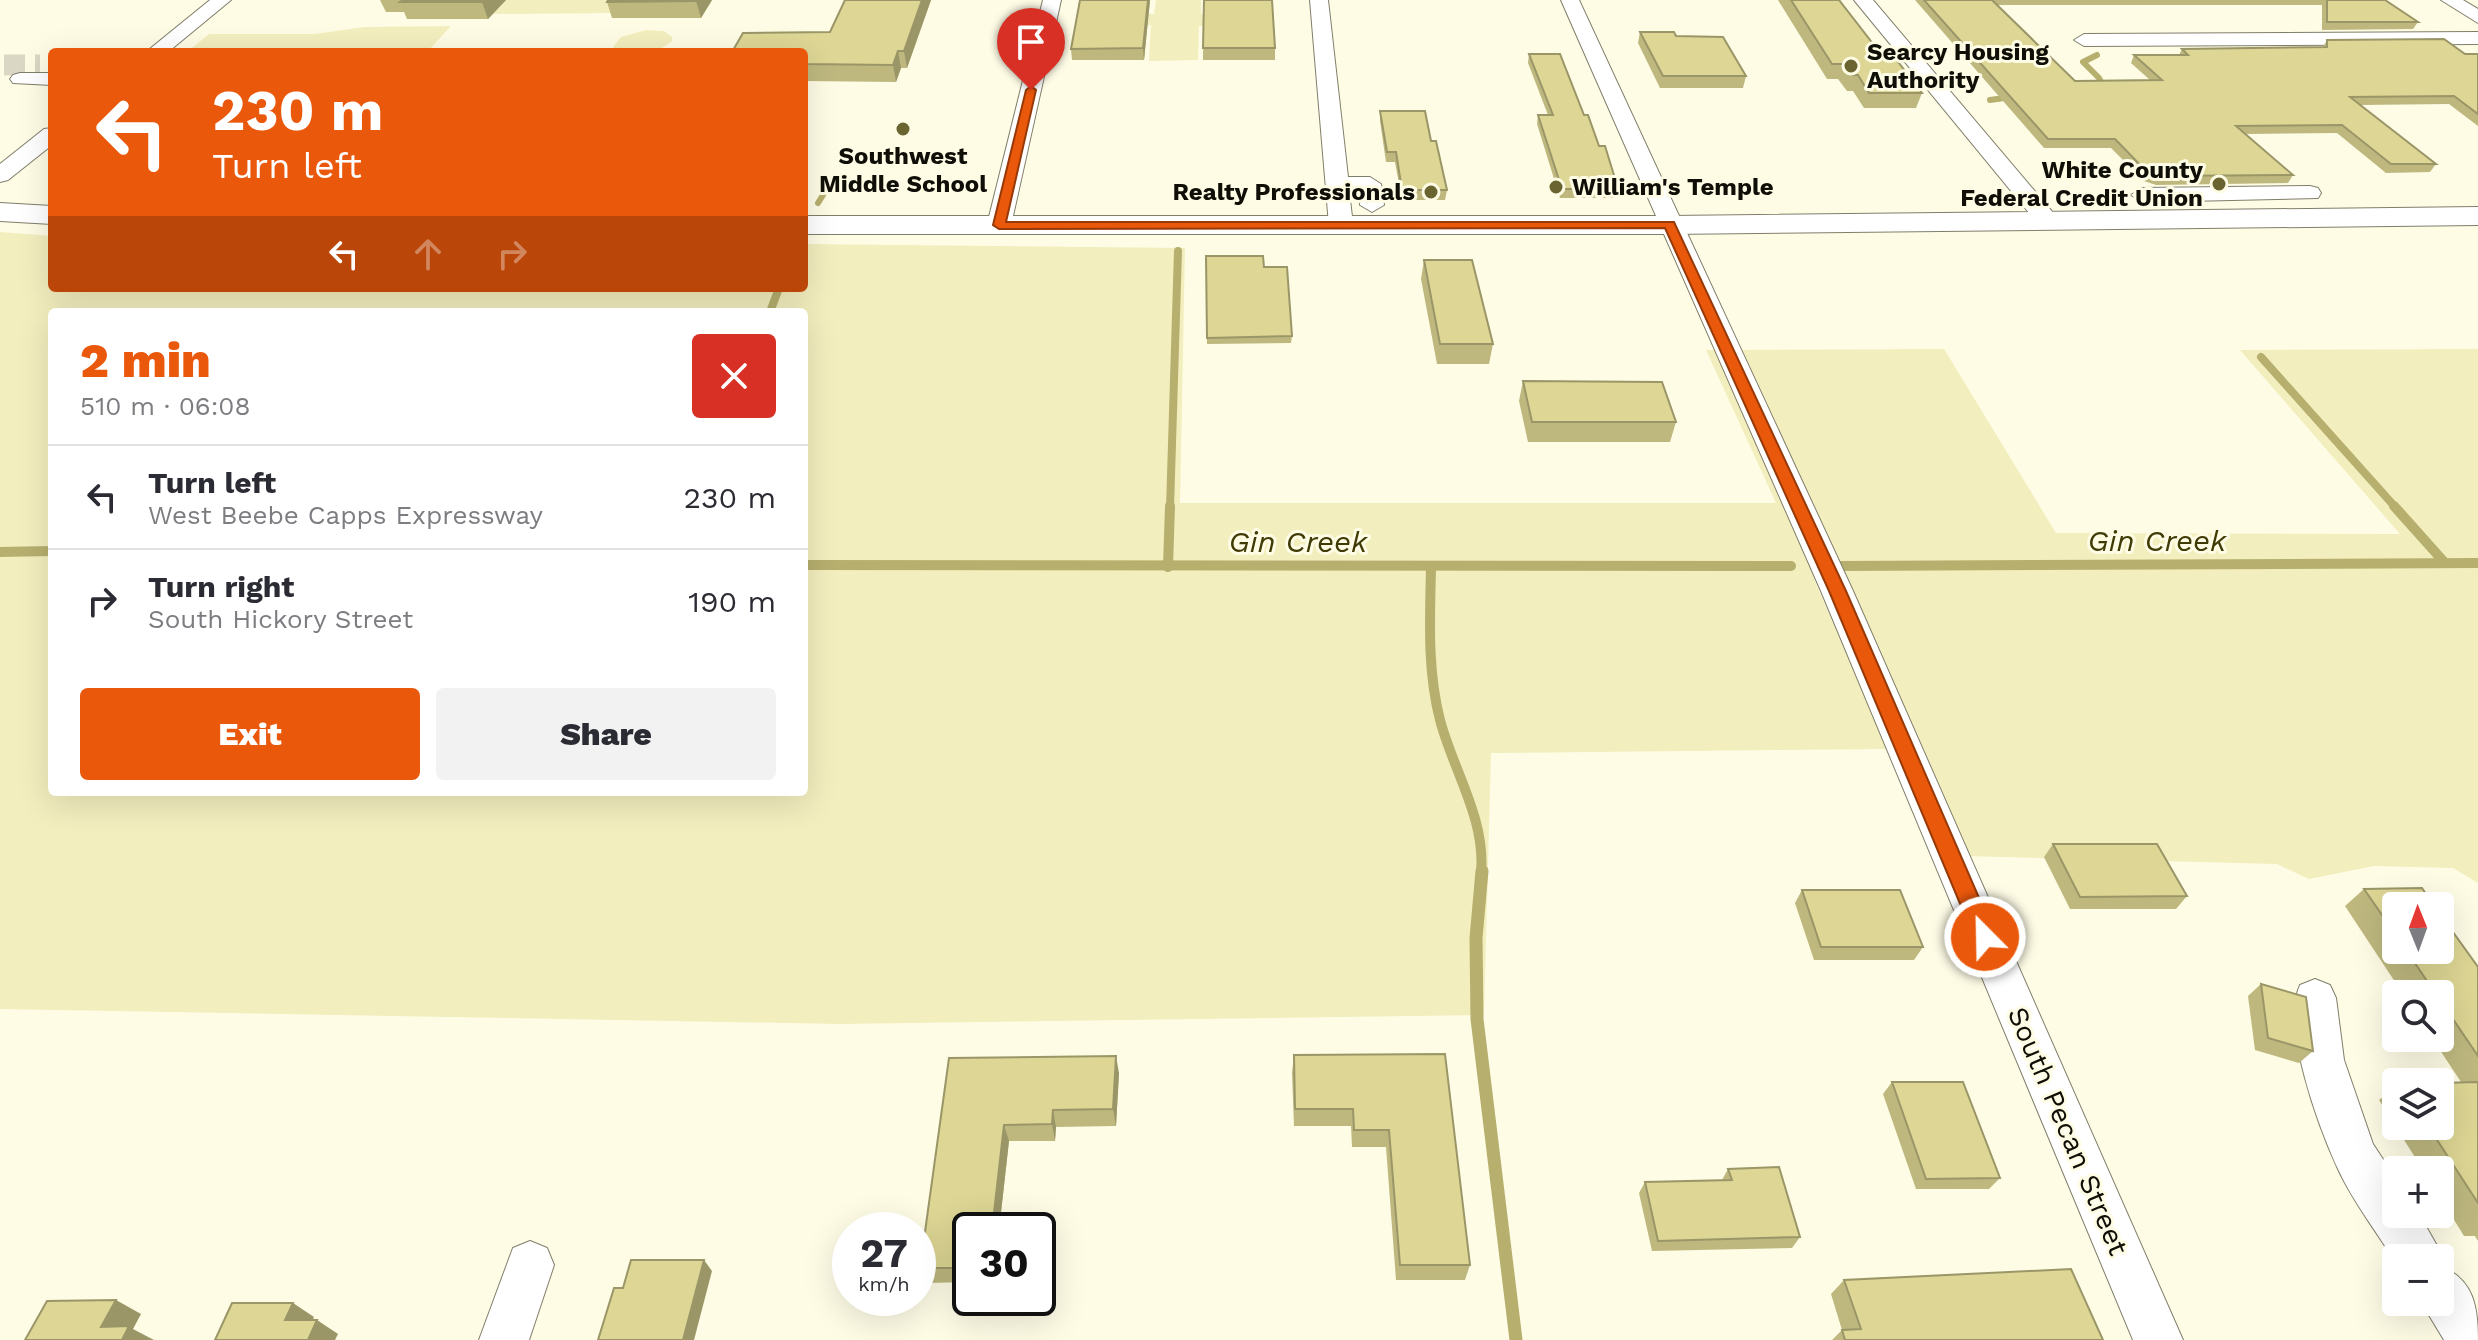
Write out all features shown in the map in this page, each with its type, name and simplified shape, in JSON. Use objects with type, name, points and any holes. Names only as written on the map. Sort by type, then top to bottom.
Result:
[{"type":"main road","points":[[0,212],[48,215]]},
{"type":"main road","points":[[808,225],[1670,225],[2478,216]]},
{"type":"street","points":[[159,42],[183,30],[222,0]]},
{"type":"street","points":[[999,225],[1052,0]]},
{"type":"street","points":[[1319,0],[1341,225]]},
{"type":"street","name":"South Pecan Street","points":[[1570,0],[1837,591],[2158,1340]]},
{"type":"street","points":[[1863,0],[2047,220]]},
{"type":"street","points":[[2450,0],[2478,17]]},
{"type":"street","points":[[2084,40],[2478,38]]},
{"type":"street","points":[[0,163],[48,137]]},
{"type":"street","points":[[0,175],[48,138]]},
{"type":"street","points":[[1337,184],[1370,184],[1372,205]]},
{"type":"street","points":[[2142,195],[2310,193]]},
{"type":"street","points":[[2315,998],[2322,1060],[2355,1156],[2411,1244]]},
{"type":"street","points":[[504,1340],[530,1265]]},
{"type":"street","points":[[2454,1311],[2473,1340]]},
{"type":"shaded area","points":[[506,0],[626,0],[616,13],[493,14]]},
{"type":"shaded area","points":[[1156,0],[1201,0],[1201,14],[1241,14],[1242,26],[1199,26],[1198,60],[1149,61],[1151,25],[1107,25],[1109,14],[1154,14]]},
{"type":"shaded area","points":[[451,26],[431,48],[192,48],[209,34],[314,34],[365,27]]},
{"type":"shaded area","points":[[646,30],[664,31],[672,37],[672,41],[661,48],[613,47],[621,37]]},
{"type":"shaded area","points":[[0,232],[48,236],[48,292],[808,292],[808,244],[1185,248],[1180,503],[1776,503],[1706,350],[1944,349],[2056,533],[2400,534],[2240,350],[2478,349],[2478,883],[2453,868],[2374,866],[2309,879],[2277,864],[1962,856],[1841,580],[1814,579],[1888,749],[1491,753],[1484,1015],[840,1024],[0,1009]]},
{"type":"building","points":[[403,0],[484,0],[400,2]]},
{"type":"building","points":[[608,0],[697,0],[607,2]]},
{"type":"building","points":[[845,0],[922,0],[904,51],[898,51],[893,65],[808,64],[808,48],[734,48],[743,33],[830,32]]},
{"type":"building","points":[[1080,0],[1148,0],[1143,48],[1071,49]]},
{"type":"building","points":[[1204,0],[1272,0],[1275,48],[1203,48]]},
{"type":"building","points":[[1791,0],[1839,0],[1881,54],[1892,54],[1922,93],[1869,93],[1858,75],[1852,75],[1843,64],[1832,64]]},
{"type":"building","points":[[1924,0],[1992,0],[2075,81],[2162,80],[2134,55],[2188,55],[2182,49],[2327,47],[2327,40],[2444,39],[2465,54],[2478,54],[2478,114],[2454,96],[2350,97],[2436,164],[2391,164],[2342,125],[2236,126],[2293,175],[2161,176],[2148,173],[2115,139],[2048,139]]},
{"type":"building","points":[[2327,0],[2385,0],[2418,22],[2327,22]]},
{"type":"building","points":[[1640,32],[1723,37],[1746,76],[1663,76]]},
{"type":"building","points":[[1529,54],[1560,54],[1599,146],[1605,146],[1617,185],[1614,189],[1562,189],[1538,115],[1553,115]]},
{"type":"building","points":[[1380,111],[1425,111],[1431,141],[1436,141],[1447,190],[1402,190],[1396,152],[1387,152]]},
{"type":"building","points":[[1206,256],[1263,256],[1264,267],[1287,267],[1292,336],[1207,338]]},
{"type":"building","points":[[1424,260],[1472,260],[1493,344],[1440,344]]},
{"type":"building","points":[[1523,381],[1662,382],[1676,422],[1532,422]]},
{"type":"building","points":[[2053,844],[2157,844],[2187,896],[2080,897]]},
{"type":"building","points":[[2422,888],[2425,892],[2382,892],[2382,915],[2364,889]]},
{"type":"building","points":[[1802,890],[1900,890],[1923,947],[1821,947]]},
{"type":"building","points":[[2454,934],[2478,967],[2478,1056],[2454,1021],[2454,980],[2426,980],[2416,964],[2454,964]]},
{"type":"building","points":[[2261,984],[2306,997],[2313,1051],[2268,1038]]},
{"type":"building","points":[[1445,1054],[1470,1265],[1400,1265],[1389,1130],[1354,1130],[1353,1109],[1295,1109],[1294,1055]]},
{"type":"building","points":[[1116,1056],[1113,1109],[1053,1110],[1052,1124],[1004,1125],[994,1212],[952,1212],[952,1268],[936,1268],[936,1212],[928,1212],[949,1058]]},
{"type":"building","points":[[1892,1082],[1963,1082],[2000,1178],[1926,1179]]},
{"type":"building","points":[[2478,1082],[2478,1203],[2454,1166],[2454,1156],[2447,1156],[2437,1140],[2454,1140],[2454,1083]]},
{"type":"building","points":[[1779,1167],[1800,1237],[1658,1241],[1645,1182],[1732,1180],[1728,1169]]},
{"type":"building","points":[[631,1260],[704,1260],[683,1340],[598,1340],[614,1288],[623,1288]]},
{"type":"building","points":[[2071,1269],[2103,1340],[1845,1340],[1842,1330],[1861,1329],[1844,1280]]},
{"type":"building","points":[[116,1300],[101,1327],[129,1326],[122,1340],[25,1340],[47,1301]]},
{"type":"building","points":[[232,1303],[293,1303],[285,1320],[317,1320],[308,1340],[215,1340]]},
{"type":"waterway","points":[[2097,55],[2083,62],[2099,78],[2106,92]]},
{"type":"waterway","points":[[1990,100],[2011,97]]},
{"type":"waterway","points":[[818,203],[823,195]]},
{"type":"waterway","points":[[1170,508],[1178,251]]},
{"type":"waterway","points":[[772,308],[778,292]]},
{"type":"waterway","points":[[2261,357],[2396,508]]},
{"type":"waterway","points":[[1168,565],[1170,506]]},
{"type":"waterway","points":[[2394,506],[2445,563]]},
{"type":"waterway","name":"Gin Creek","points":[[0,552],[48,551]]},
{"type":"waterway","name":"Gin Creek","points":[[1837,566],[2478,563]]},
{"type":"waterway","name":"Gin Creek","points":[[808,565],[1168,565]]},
{"type":"waterway","name":"Gin Creek","points":[[1168,565],[1791,566]]},
{"type":"waterway","points":[[1431,567],[1430,644],[1436,701],[1479,833],[1481,873]]},
{"type":"waterway","points":[[1482,871],[1476,938],[1477,1019],[1516,1340]]},
{"type":"tunnel","points":[[4,65],[40,65]]},
{"type":"place","name":"Searcy Housing Authority","points":[[1851,66]]},
{"type":"place","name":"Southwest Middle School","points":[[903,129]]},
{"type":"place","name":"White County Federal Credit Union","points":[[2219,184]]},
{"type":"place","name":"William's Temple","points":[[1556,187]]},
{"type":"place","name":"Realty Professionals","points":[[1431,192]]},
{"type":"route","points":[[1031,90],[999,225],[1670,225],[1837,591],[1985,937]]}]
